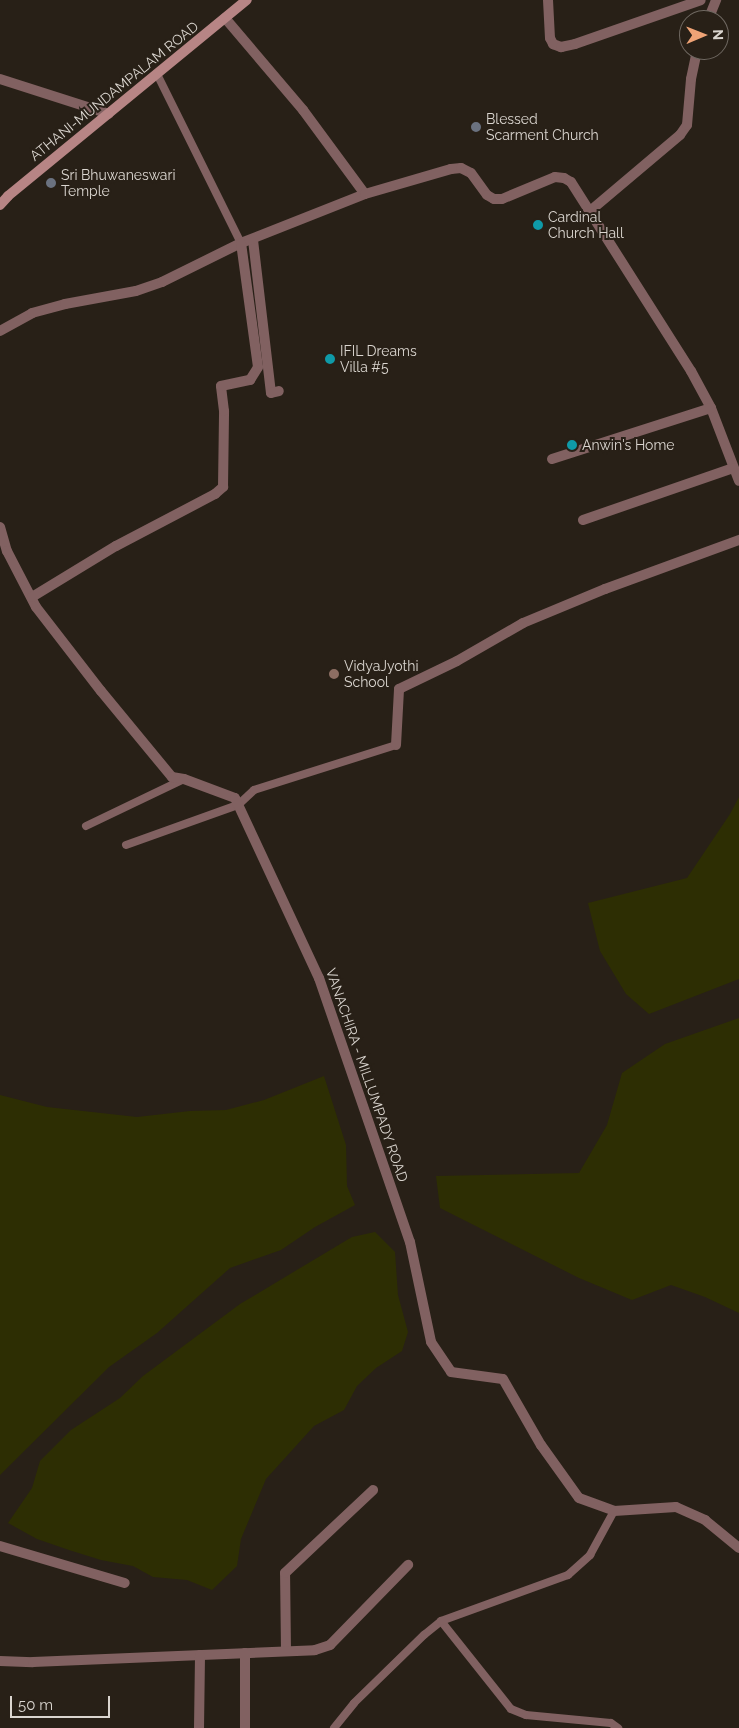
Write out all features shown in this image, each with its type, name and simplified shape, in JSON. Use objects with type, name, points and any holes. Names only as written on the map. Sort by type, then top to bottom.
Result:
[{"type":"street","name":"ATHANI-MUNDAMPALAM ROAD","points":[[0,205],[8,196],[246,0]]},
{"type":"street","points":[[548,0],[550,38],[553,44],[561,47],[701,0]]},
{"type":"street","points":[[225,18],[303,110],[365,194]]},
{"type":"street","points":[[590,211],[680,135],[687,125],[691,79],[695,60]]},
{"type":"street","points":[[0,79],[109,114]]},
{"type":"street","points":[[0,331],[32,313],[65,304],[136,291],[162,282],[241,243],[365,194],[461,168],[471,173],[487,194],[494,199],[502,199],[555,177],[564,178],[571,182],[691,371],[711,408],[739,481]]},
{"type":"street","points":[[252,240],[263,368]]},
{"type":"street","points":[[241,243],[263,368],[271,393],[279,391]]},
{"type":"street","points":[[32,597],[116,546],[223,488],[224,411],[221,386],[250,380],[263,368]]},
{"type":"street","points":[[552,459],[711,408]]},
{"type":"street","points":[[583,520],[733,468]]},
{"type":"street","points":[[0,527],[7,551],[36,607],[101,691],[172,777],[184,779],[235,798],[238,805]]},
{"type":"street","points":[[396,745],[399,689],[457,661],[523,623],[605,589],[739,540]]},
{"type":"street","name":"VANACHIRA - MILLUMPADY ROAD","points":[[238,805],[319,978],[410,1242],[431,1342],[450,1372],[503,1379],[541,1445],[580,1498],[614,1511],[676,1507],[705,1520],[739,1548]]},
{"type":"street","points":[[286,1650],[285,1573],[373,1490]]},
{"type":"street","points":[[0,1546],[125,1583]]},
{"type":"street","points":[[0,1661],[315,1650],[330,1645],[408,1565]]},
{"type":"street","points":[[245,1653],[245,1728]]},
{"type":"street","points":[[199,1728],[200,1655]]},
{"type":"lane","points":[[157,74],[241,243]]},
{"type":"lane","points":[[126,845],[238,805],[254,790],[396,745]]},
{"type":"lane","points":[[86,826],[184,779]]},
{"type":"lane","points":[[334,1728],[354,1703],[424,1635],[442,1621],[568,1575],[590,1555],[614,1511]]},
{"type":"lane","points":[[442,1621],[511,1709],[526,1715],[611,1723],[618,1728]]},
{"type":"shaded area","points":[[739,797],[739,979],[649,1014],[626,994],[600,951],[588,903],[687,878],[730,814]]},
{"type":"shaded area","points":[[739,1018],[739,1313],[705,1297],[671,1285],[632,1300],[579,1278],[440,1208],[436,1176],[579,1173],[607,1125],[622,1073],[665,1044]]},
{"type":"shaded area","points":[[324,1076],[346,1145],[347,1186],[355,1205],[315,1227],[281,1250],[230,1268],[157,1333],[109,1367],[0,1475],[0,1095],[47,1107],[137,1117],[190,1111],[226,1110],[264,1100]]},
{"type":"shaded area","points":[[375,1232],[395,1252],[398,1295],[408,1332],[402,1351],[376,1368],[357,1386],[344,1410],[314,1426],[266,1479],[241,1539],[237,1566],[212,1590],[187,1580],[153,1577],[133,1566],[101,1560],[69,1550],[37,1539],[8,1523],[32,1488],[40,1461],[71,1430],[120,1398],[143,1376],[240,1304],[352,1237]]},
{"type":"place","name":"Blessed Scarment Church","points":[[476,127]]},
{"type":"place","name":"Sri Bhuwaneswari Temple","points":[[51,183]]},
{"type":"place","name":"Cardinal Church Hall","points":[[538,225]]},
{"type":"place","name":"IFIL Dreams Villa #5","points":[[330,359]]},
{"type":"place","name":"Anwin's Home","points":[[572,445]]},
{"type":"place","name":"VidyaJyothi School","points":[[334,674]]}]
